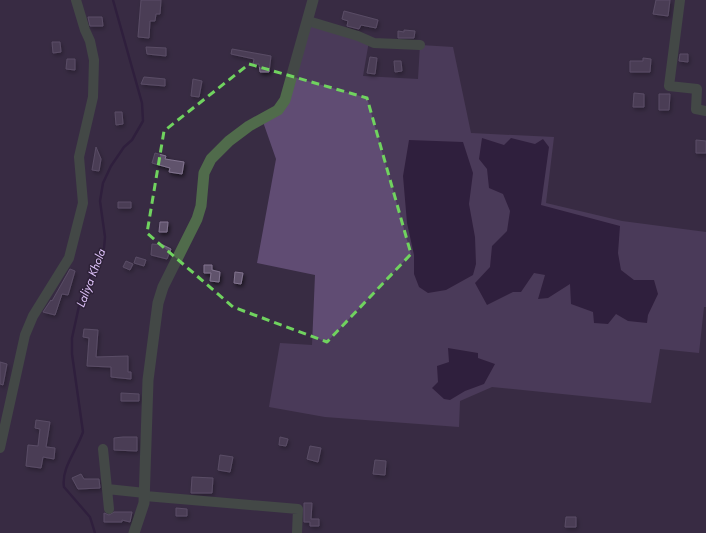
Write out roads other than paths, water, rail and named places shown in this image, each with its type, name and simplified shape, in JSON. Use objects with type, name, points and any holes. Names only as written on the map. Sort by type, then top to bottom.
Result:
[{"type":"street","points":[[0,448],[26,335],[33,316],[69,258],[83,203],[79,157],[92,101],[94,60],[90,42],[76,0]]},
{"type":"street","points":[[134,533],[145,494],[145,415],[148,380],[158,303],[163,287],[197,219],[204,173],[207,164],[235,136],[249,126],[273,114],[282,106],[313,0]]},
{"type":"street","points":[[680,0],[668,86],[697,88],[696,109],[706,111]]},
{"type":"street","points":[[308,21],[358,36],[374,43],[420,45]]},
{"type":"street","points":[[103,449],[109,509]]},
{"type":"street","points":[[107,489],[298,509],[298,533]]},
{"type":"waterway","name":"Laliya Khola","points":[[95,533],[90,517],[64,487],[67,466],[83,432],[72,354],[72,338],[81,297],[104,248],[105,237],[100,201],[103,183],[111,166],[124,147],[132,140],[143,121],[142,103],[113,0]]}]
